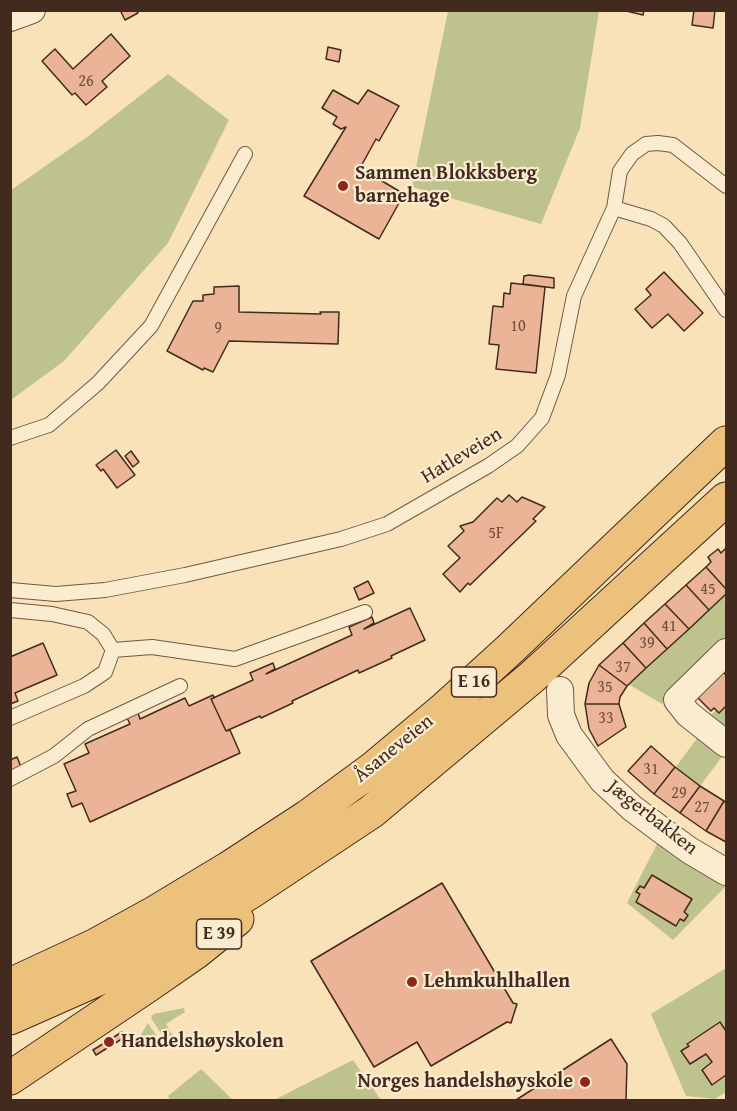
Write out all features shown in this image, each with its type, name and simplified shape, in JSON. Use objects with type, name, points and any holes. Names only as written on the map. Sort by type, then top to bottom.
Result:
[{"type":"highway","name":"Åsaneveien","points":[[10,985],[96,945],[230,868],[307,817],[375,766],[443,710],[509,650],[726,443]]},
{"type":"highway","name":"Åsaneveien","points":[[10,1018],[114,972],[249,893],[371,812],[532,677],[726,499]]},
{"type":"highway","name":"E 39","points":[[10,1077],[196,952],[371,812]]},
{"type":"street","points":[[10,18],[32,10]]},
{"type":"street","points":[[726,652],[677,700],[688,714],[726,744]]},
{"type":"street","name":"Jægerbakken","points":[[560,690],[561,715],[569,735],[598,774],[632,808],[689,850],[726,872]]},
{"type":"lane","name":"Hatleveien","points":[[10,590],[56,594],[105,590],[186,575],[341,539],[387,524],[488,466],[518,446],[542,418],[558,375],[574,296],[614,208],[620,171],[632,154],[646,144],[673,145],[726,186]]},
{"type":"lane","points":[[10,438],[49,425],[98,383],[151,326],[244,154]]},
{"type":"lane","points":[[614,208],[651,219],[664,226],[680,243],[726,310]]},
{"type":"lane","points":[[10,610],[52,614],[88,622],[103,634],[113,650]]},
{"type":"lane","points":[[113,650],[152,647],[234,659],[365,612]]},
{"type":"lane","points":[[10,718],[84,686],[105,672],[113,650]]},
{"type":"lane","points":[[10,779],[54,756],[88,729],[180,686]]},
{"type":"green space","points":[[448,11],[599,11],[580,128],[541,224],[412,187]]},
{"type":"green space","points":[[168,74],[229,120],[168,243],[64,361],[11,400],[11,190],[87,137]]},
{"type":"green space","points":[[726,594],[726,642],[662,704],[628,684]]},
{"type":"green space","points":[[726,706],[726,737],[705,721],[716,710],[719,713]]},
{"type":"green space","points":[[701,733],[724,754],[700,786],[675,768]]},
{"type":"green space","points":[[658,842],[726,880],[726,886],[673,940],[627,903]]},
{"type":"green space","points":[[726,968],[726,1092],[715,1099],[686,1096],[651,1014]]},
{"type":"green space","points":[[184,1008],[185,1012],[166,1024],[173,1036],[166,1041],[151,1018],[153,1014]]},
{"type":"green space","points":[[148,1023],[162,1044],[155,1048],[147,1039],[136,1046],[135,1044]]},
{"type":"green space","points":[[353,1060],[381,1100],[274,1100]]},
{"type":"green space","points":[[201,1069],[233,1100],[170,1100],[168,1096]]},
{"type":"building","points":[[120,10],[136,10],[138,13],[125,20]]},
{"type":"building","points":[[622,10],[644,10],[643,15]]},
{"type":"building","points":[[694,10],[715,10],[713,28],[692,25]]},
{"type":"building","points":[[111,34],[130,56],[102,81],[107,87],[86,105],[75,93],[72,95],[42,61],[55,49],[73,69]]},
{"type":"building","points":[[328,47],[341,50],[339,62],[326,59]]},
{"type":"building","points":[[333,90],[358,104],[368,90],[399,106],[379,141],[376,139],[360,168],[404,194],[379,239],[304,196],[346,127],[341,129],[333,124],[337,117],[322,108]]},
{"type":"building","points":[[664,272],[703,313],[684,331],[668,314],[652,328],[635,309],[651,295],[646,289]]},
{"type":"building","points":[[524,276],[554,278],[554,288],[523,284]]},
{"type":"building","points":[[511,283],[545,287],[536,373],[496,369],[499,345],[489,344],[493,306],[503,307],[504,293],[510,294]]},
{"type":"building","points":[[239,286],[239,312],[321,314],[320,312],[339,312],[338,344],[229,341],[213,372],[204,368],[203,370],[167,351],[193,301],[203,301],[203,295],[214,294],[214,287]]},
{"type":"building","points":[[116,450],[135,475],[117,488],[103,469],[101,471],[96,465]]},
{"type":"building","points":[[131,451],[139,462],[133,467],[125,456]]},
{"type":"building","points":[[509,495],[517,502],[522,497],[545,507],[533,519],[536,521],[460,592],[443,574],[460,558],[448,546],[464,531],[460,526],[473,522],[497,498],[502,502]]},
{"type":"building","points":[[726,548],[726,589],[706,567],[711,562],[708,557],[718,549],[721,553]]},
{"type":"building","points":[[706,567],[726,589],[726,594],[709,610],[686,585]]},
{"type":"building","points":[[368,581],[374,593],[359,600],[354,588]]},
{"type":"building","points":[[686,585],[709,610],[689,629],[665,604]]},
{"type":"building","points":[[665,604],[689,629],[667,649],[644,623]]},
{"type":"building","points":[[410,608],[425,640],[391,656],[392,658],[359,673],[358,670],[261,718],[260,716],[226,731],[211,699],[253,680],[250,673],[273,663],[275,669],[266,674],[352,635],[349,627],[372,617],[374,623],[364,629]]},
{"type":"building","points":[[644,623],[667,649],[646,668],[623,643]]},
{"type":"building","points":[[43,643],[57,675],[15,693],[18,701],[10,704],[10,657]]},
{"type":"building","points":[[623,643],[646,668],[627,686],[599,665]]},
{"type":"building","points":[[599,665],[627,686],[620,697],[619,704],[585,704],[589,683]]},
{"type":"building","points":[[721,670],[726,675],[726,706],[719,713],[714,708],[711,711],[696,696]]},
{"type":"building","points":[[213,695],[214,698],[211,699],[226,731],[230,730],[240,753],[90,822],[82,803],[72,807],[67,794],[76,791],[64,764],[89,753],[85,744],[130,724],[127,718],[138,713],[140,719],[185,698],[189,706]]},
{"type":"building","points":[[585,704],[619,704],[626,727],[598,746],[589,729]]},
{"type":"building","points":[[651,746],[675,767],[654,794],[628,771]]},
{"type":"building","points":[[17,757],[21,767],[10,772],[10,760]]},
{"type":"building","points":[[675,767],[700,786],[680,813],[654,794]]},
{"type":"building","points":[[700,786],[724,801],[706,831],[680,813]]},
{"type":"building","points":[[724,801],[726,803],[726,842],[706,831]]},
{"type":"building","points":[[652,875],[692,899],[684,912],[688,915],[684,921],[680,919],[676,926],[636,902],[640,894],[636,892],[640,886],[644,888]]},
{"type":"building","name":"Lehmkuhlhallen","points":[[442,883],[513,1003],[517,1004],[511,1023],[507,1022],[431,1066],[417,1042],[374,1067],[311,961]]},
{"type":"building","points":[[720,1022],[726,1031],[726,1075],[712,1085],[702,1070],[712,1062],[706,1054],[690,1064],[681,1051],[689,1046],[687,1044]]},
{"type":"building","points":[[122,1032],[125,1037],[96,1055],[93,1050]]},
{"type":"building","name":"Norges handelshøyskole","points":[[611,1039],[627,1064],[626,1100],[516,1100]]},
{"type":"place","name":"Sammen Blokksberg barnehage","points":[[343,186]]},
{"type":"place","name":"Lehmkuhlhallen","points":[[412,982]]},
{"type":"place","name":"Handelshøyskolen","points":[[109,1042]]},
{"type":"place","name":"Norges handelshøyskole","points":[[585,1082]]}]
